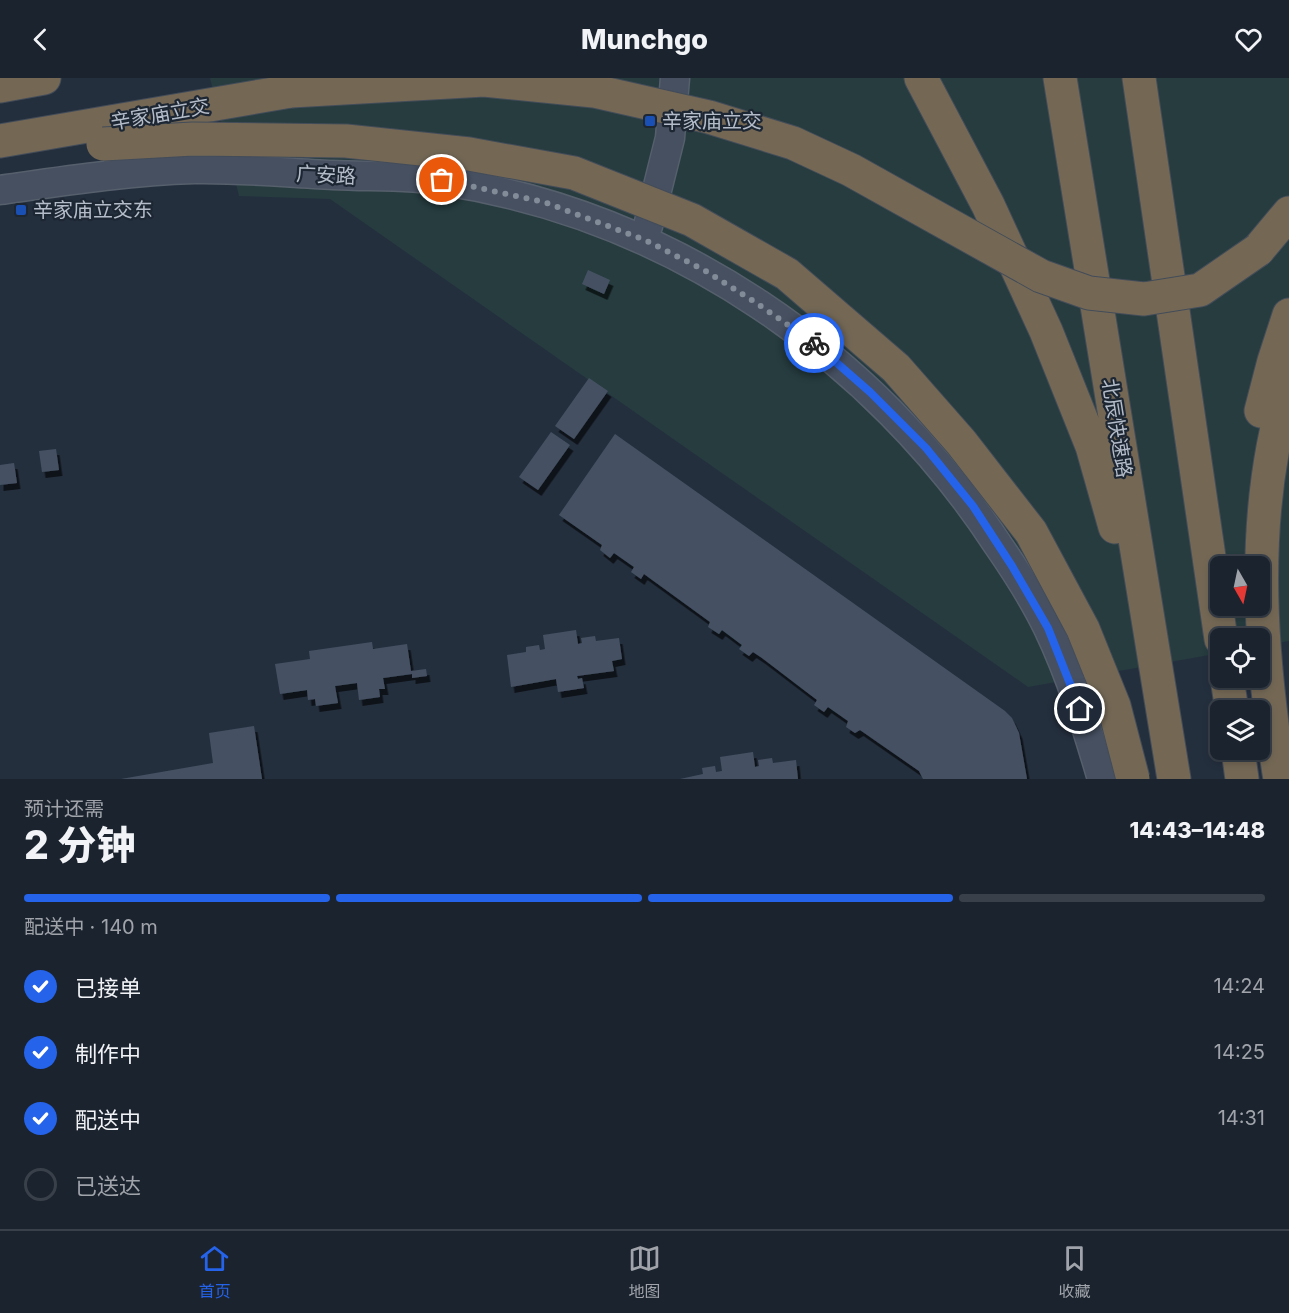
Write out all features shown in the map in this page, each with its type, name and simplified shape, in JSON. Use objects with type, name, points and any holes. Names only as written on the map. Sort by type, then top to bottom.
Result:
[{"type":"highway","points":[[0,86],[44,78]]},
{"type":"highway","name":"辛家庙立交","points":[[99,134],[291,91],[366,78]]},
{"type":"highway","points":[[921,78],[988,205],[1066,377],[1092,447],[1155,665]]},
{"type":"highway","name":"北辰快速路","points":[[1060,78],[1174,779]]},
{"type":"highway","points":[[1139,78],[1219,628]]},
{"type":"highway","points":[[291,91],[484,80],[594,91],[709,117],[803,147],[852,170],[1041,276],[1089,293],[1144,299],[1200,290],[1258,250],[1289,213]]},
{"type":"highway","points":[[0,141],[99,134],[193,139],[346,141],[469,154],[574,173],[692,220],[787,274],[897,368],[961,442],[1031,532],[1083,629],[1114,706],[1133,779]]},
{"type":"highway","points":[[0,150],[99,134]]},
{"type":"highway","points":[[1243,556],[1242,531],[1250,466],[1260,414],[1289,315]]},
{"type":"highway","points":[[1280,779],[1263,648],[1262,563],[1269,463],[1289,383]]},
{"type":"highway","points":[[1240,760],[1243,779]]},
{"type":"highway","points":[[1243,779],[1244,760]]},
{"type":"main road","points":[[645,240],[670,138],[675,78]]},
{"type":"main road","name":"广安路","points":[[0,190],[82,178],[195,169],[442,180],[544,202],[645,240],[714,277],[803,334],[870,392],[926,448],[973,506],[1012,566],[1048,628],[1088,729],[1102,779]]},
{"type":"green space","points":[[210,78],[1289,78],[1289,641],[1270,644],[1270,628],[1210,628],[1210,655],[1028,687],[330,199],[239,196]]},
{"type":"building","points":[[588,270],[610,280],[604,294],[582,284]]},
{"type":"building","points":[[589,378],[608,391],[574,439],[555,426]]},
{"type":"building","points":[[551,432],[570,445],[538,490],[519,477]]},
{"type":"building","points":[[615,434],[1005,711],[1012,718],[1019,733],[1027,779],[923,779],[919,771],[860,730],[855,733],[846,727],[848,721],[828,707],[824,712],[814,705],[817,700],[753,652],[749,656],[739,649],[742,645],[722,630],[719,634],[708,627],[710,622],[644,574],[641,579],[631,572],[634,567],[614,553],[610,558],[600,550],[602,545],[559,515]]},
{"type":"building","points":[[56,449],[59,470],[42,472],[39,451]]},
{"type":"building","points":[[14,463],[17,483],[0,485],[0,465]]},
{"type":"building","points":[[576,630],[578,644],[582,643],[581,638],[595,636],[596,641],[619,638],[622,659],[612,661],[614,671],[577,676],[578,679],[582,678],[584,688],[558,692],[556,679],[511,687],[507,655],[526,652],[526,647],[539,645],[540,650],[545,649],[543,635]]},
{"type":"building","points":[[372,642],[373,649],[407,644],[411,671],[426,669],[427,676],[412,678],[412,674],[383,678],[385,689],[379,689],[380,697],[359,700],[357,683],[335,686],[338,703],[316,706],[315,699],[308,700],[307,690],[280,694],[275,664],[310,659],[309,651]]},
{"type":"building","points":[[254,726],[262,779],[121,779],[213,763],[209,733]]},
{"type":"building","points":[[753,752],[755,767],[759,766],[758,760],[772,758],[773,763],[796,760],[798,779],[680,779],[703,774],[702,768],[715,766],[716,772],[722,771],[720,757]]},
{"type":"way so far","points":[[442,180],[544,202],[645,240],[704,270],[814,343]]},
{"type":"place","name":"辛家庙立交","points":[[650,121]]},
{"type":"place","name":"辛家庙立交东","points":[[21,210]]},
{"type":"route","points":[[814,343],[870,392],[926,448],[973,506],[1012,566],[1048,628],[1080,709]]}]
